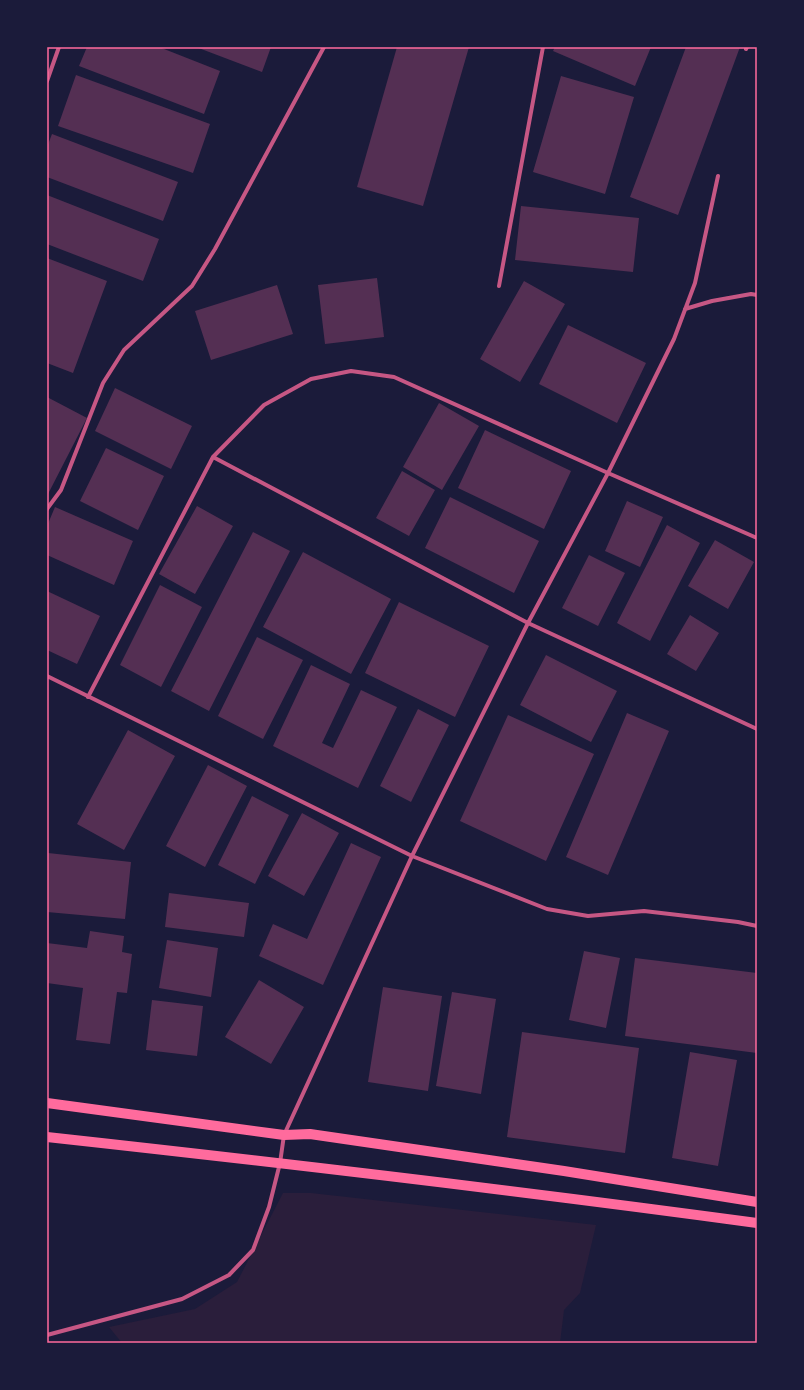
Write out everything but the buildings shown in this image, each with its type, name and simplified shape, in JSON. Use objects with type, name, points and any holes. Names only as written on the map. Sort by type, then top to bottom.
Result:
[{"type":"main road","points":[[47,1103],[284,1135],[310,1134],[564,1171],[757,1202]]},
{"type":"main road","points":[[47,1137],[280,1163],[626,1205],[757,1223]]},
{"type":"street","points":[[47,81],[59,47]]},
{"type":"street","points":[[47,509],[62,490],[103,383],[124,350],[192,286],[215,249],[324,47]]},
{"type":"street","points":[[499,286],[543,47]]},
{"type":"street","points":[[47,1335],[182,1299],[229,1276],[253,1250],[269,1206],[280,1163],[284,1135],[412,856],[528,623],[608,473],[674,339],[695,283],[718,176]]},
{"type":"street","points":[[685,309],[712,301],[751,294],[757,295]]},
{"type":"street","points":[[88,696],[213,457],[264,405],[311,379],[351,371],[394,377],[757,538]]},
{"type":"street","points":[[213,457],[528,623],[757,730]]},
{"type":"street","points":[[47,676],[412,856],[548,909],[588,916],[644,911],[738,922],[757,926]]},
{"type":"shaded area","points":[[283,1193],[311,1193],[596,1225],[580,1293],[564,1310],[560,1343],[122,1343],[109,1327],[195,1309],[237,1282]]}]
